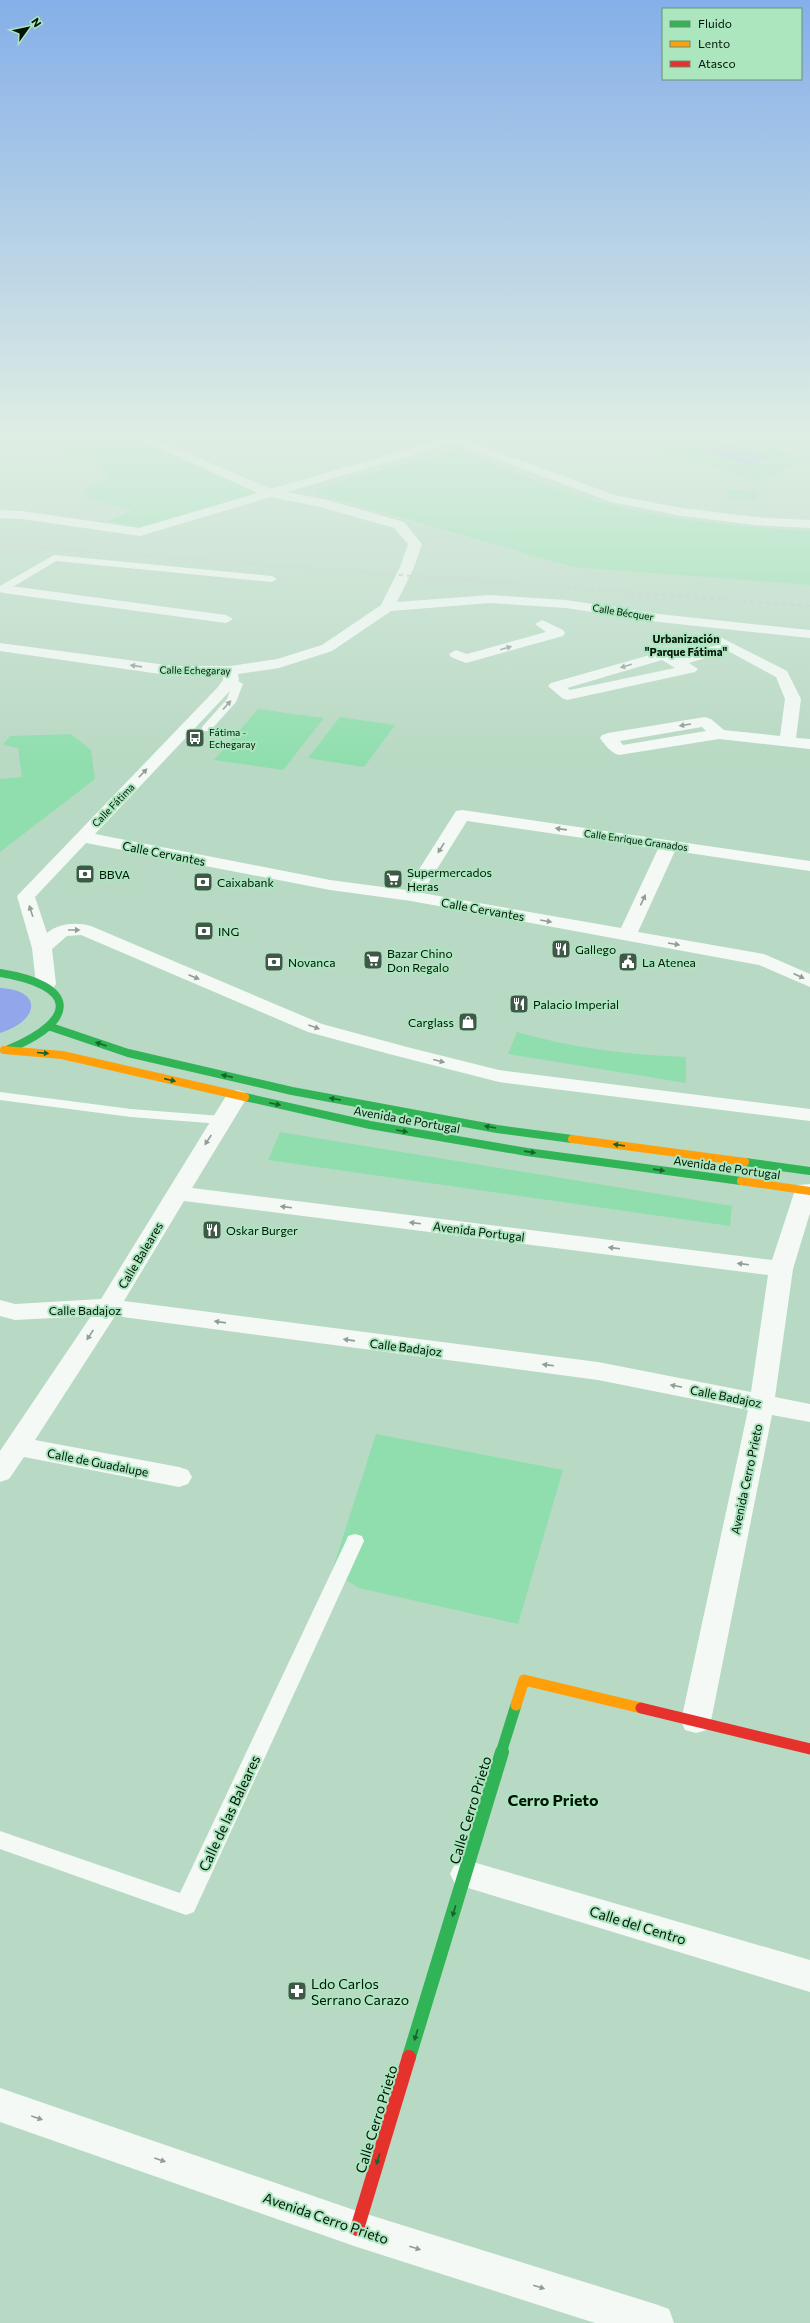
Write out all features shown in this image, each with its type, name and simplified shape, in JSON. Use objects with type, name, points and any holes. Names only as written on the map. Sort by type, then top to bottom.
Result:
[{"type":"main road","points":[[0,973],[26,976],[46,984],[57,995],[60,1007],[58,1016],[51,1027],[25,1044],[2,1050]]},
{"type":"main road","name":"Avenida de Portugal","points":[[51,1027],[128,1053],[298,1092],[809,1184]]},
{"type":"main road","name":"Avenida de Portugal","points":[[2,1050],[62,1055],[370,1126],[511,1149],[809,1184]]},
{"type":"main road","name":"Calle Cerro Prieto","points":[[357,2229],[524,1680],[810,1749]]},
{"type":"street","name":"Calle Echegaray","points":[[0,647],[160,670],[230,676],[327,648],[387,607],[407,567],[415,545]]},
{"type":"street","points":[[2,589],[226,619]]},
{"type":"street","name":"Calle Bécquer","points":[[387,607],[490,599],[566,604],[658,618],[778,632],[810,634]]},
{"type":"street","points":[[542,624],[558,633],[466,659],[456,654],[542,624],[566,604]]},
{"type":"street","points":[[658,618],[699,631],[750,656],[782,674],[793,699],[787,741]]},
{"type":"street","points":[[750,656],[746,648],[748,641],[758,636],[778,632]]},
{"type":"street","points":[[676,662],[690,669],[568,695],[556,686],[664,655],[676,662],[730,646]]},
{"type":"street","name":"Calle Fátima","points":[[42,948],[26,896],[230,676]]},
{"type":"street","points":[[719,734],[705,722],[608,738],[619,750],[719,734],[810,744]]},
{"type":"street","name":"Calle Enrique Granados","points":[[411,896],[462,815],[810,866]]},
{"type":"street","name":"Calle Cervantes","points":[[82,837],[330,885],[411,896],[764,960],[810,981]]},
{"type":"street","points":[[627,935],[669,845]]},
{"type":"street","points":[[46,984],[42,948],[57,933],[71,928],[84,930],[315,1028],[499,1076],[810,1115]]},
{"type":"street","name":"Calle Baleares","points":[[6,1461],[40,1414],[108,1307],[236,1096]]},
{"type":"street","name":"Avenida Cerro Prieto","points":[[696,1721],[762,1403],[782,1269],[809,1184]]},
{"type":"street","name":"Avenida Portugal","points":[[177,1193],[782,1269]]},
{"type":"street","name":"Calle Badajoz","points":[[0,1308],[15,1312],[108,1307],[598,1371],[810,1413]]},
{"type":"street","name":"Calle de Guadalupe","points":[[6,1461],[179,1477]]},
{"type":"street","name":"Calle del Centro","points":[[466,1874],[810,1976]]},
{"type":"street","name":"Avenida Cerro Prieto","points":[[0,2105],[357,2229],[655,2323]]},
{"type":"lane","points":[[2,589],[54,558],[272,579]]},
{"type":"lane","points":[[206,730],[232,700],[238,684],[230,676]]},
{"type":"lane","points":[[0,1096],[131,1113],[221,1120]]},
{"type":"lane","name":"Calle de las Baleares","points":[[0,1840],[186,1905],[355,1542]]},
{"type":"green space","points":[[498,545],[810,545],[810,585],[573,567]]},
{"type":"green space","points":[[258,709],[324,718],[283,770],[214,760]]},
{"type":"green space","points":[[340,717],[395,725],[364,767],[308,758]]},
{"type":"green space","points":[[71,734],[91,750],[95,779],[0,852],[0,779],[22,777],[18,748],[3,745],[10,736]]},
{"type":"green space","points":[[517,1032],[538,1038],[601,1050],[686,1057],[686,1083],[508,1054]]},
{"type":"green space","points":[[280,1132],[732,1206],[730,1226],[268,1160]]},
{"type":"green space","points":[[376,1434],[563,1470],[518,1624],[359,1588],[332,1571]]},
{"type":"water","points":[[0,988],[14,990],[24,994],[30,1000],[31,1007],[29,1014],[23,1021],[13,1028],[0,1033]]},
{"type":"railway","points":[[5,545],[810,606]]},
{"type":"traffic: fast","points":[[0,973],[25,977],[43,984],[55,993],[60,1004],[58,1016],[49,1028],[33,1039],[9,1049]]},
{"type":"traffic: fast","points":[[51,1027],[128,1053],[292,1091],[497,1129],[572,1139]]},
{"type":"traffic: fast","points":[[245,1097],[370,1125],[527,1152],[741,1181]]},
{"type":"traffic: fast","points":[[745,1162],[810,1171]]},
{"type":"traffic: fast","points":[[409,2057],[516,1705]]},
{"type":"traffic: slow","points":[[4,1050],[62,1055],[245,1097]]},
{"type":"traffic: slow","points":[[572,1139],[745,1162]]},
{"type":"traffic: slow","points":[[741,1181],[810,1191]]},
{"type":"traffic: slow","points":[[516,1705],[524,1680],[641,1708]]},
{"type":"traffic: jam","points":[[641,1708],[810,1749]]},
{"type":"traffic: jam","points":[[357,2229],[409,2057]]},
{"type":"place","name":"Fátima - Echegaray","points":[[195,738]]},
{"type":"place","name":"BBVA","points":[[85,874]]},
{"type":"place","name":"Supermercados Heras","points":[[393,879]]},
{"type":"place","name":"Caixabank","points":[[203,882]]},
{"type":"place","name":"ING","points":[[204,931]]},
{"type":"place","name":"Gallego","points":[[561,949]]},
{"type":"place","name":"Bazar Chino Don Regalo","points":[[373,960]]},
{"type":"place","name":"Novanca","points":[[274,962]]},
{"type":"place","name":"La Atenea","points":[[628,962]]},
{"type":"place","name":"Palacio Imperial","points":[[519,1004]]},
{"type":"place","name":"Carglass","points":[[468,1022]]},
{"type":"place","name":"Oskar Burger","points":[[212,1230]]},
{"type":"place","name":"Ldo Carlos Serrano Carazo","points":[[297,1991]]},
{"type":"district","name":"Urbanización \"Parque Fátima\"","points":[[686,644]]},
{"type":"district","name":"Cerro Prieto","points":[[553,1799]]}]
